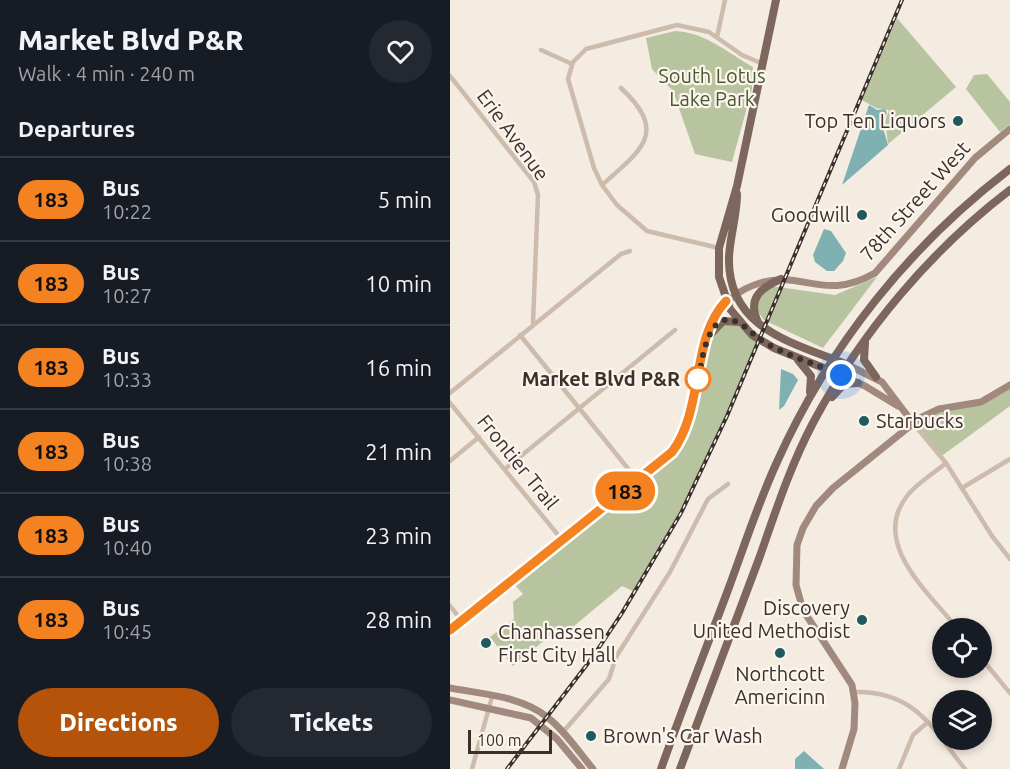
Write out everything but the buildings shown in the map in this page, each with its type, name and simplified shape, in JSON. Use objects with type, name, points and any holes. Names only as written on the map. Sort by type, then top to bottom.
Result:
[{"type":"main road","points":[[740,323],[726,301],[719,277],[719,248],[737,186],[765,65],[776,0]]},
{"type":"main road","points":[[661,769],[766,485],[810,396],[866,311],[921,248],[957,212],[1010,170]]},
{"type":"main road","points":[[737,186],[729,255],[730,274],[736,294],[748,314],[760,326],[783,339],[848,365]]},
{"type":"main road","points":[[680,769],[760,554],[777,501],[821,409],[841,375],[893,303],[937,254],[1010,190]]},
{"type":"main road","points":[[760,326],[753,310],[755,298],[766,285],[781,279]]},
{"type":"main road","points":[[706,338],[723,321],[734,320],[759,340],[841,375]]},
{"type":"main road","points":[[866,339],[864,360],[876,377]]},
{"type":"main road","points":[[794,356],[811,376],[810,396]]},
{"type":"main road","points":[[821,409],[844,384],[858,382]]},
{"type":"street","points":[[717,37],[725,0]]},
{"type":"street","points":[[719,248],[647,231],[616,205],[602,185],[594,168],[569,86],[568,71],[586,49],[677,25],[692,27],[717,37],[742,55],[765,65]]},
{"type":"street","points":[[541,50],[572,64]]},
{"type":"street","name":"Erie Avenue","points":[[450,76],[534,182],[538,195],[533,323]]},
{"type":"street","points":[[602,185],[637,153],[647,131],[643,112],[621,88]]},
{"type":"street","name":"78th Street West","points":[[726,301],[760,282],[781,279],[831,287],[863,280],[875,273],[975,158],[1010,129]]},
{"type":"street","points":[[450,393],[533,323],[621,254],[630,251]]},
{"type":"street","points":[[450,630],[672,452],[688,426],[706,338],[718,310],[726,301]]},
{"type":"street","points":[[505,469],[675,330]]},
{"type":"street","points":[[520,335],[638,481]]},
{"type":"street","points":[[848,365],[876,377],[891,392],[898,406],[946,463],[992,536],[1010,559]]},
{"type":"street","points":[[841,375],[858,382],[898,406]]},
{"type":"street","points":[[842,769],[854,729],[853,692],[838,660],[803,610],[796,585],[797,545],[816,506],[833,488],[913,423],[939,409],[981,402],[997,395],[1010,385]]},
{"type":"street","name":"Frontier Trail","points":[[450,403],[563,541]]},
{"type":"street","points":[[450,461],[479,437]]},
{"type":"street","points":[[962,488],[1010,459]]},
{"type":"street","points":[[946,463],[908,494],[893,524],[898,549],[905,564],[949,618]]},
{"type":"street","points":[[557,739],[609,679],[616,657],[670,572],[708,499],[728,484]]},
{"type":"street","points":[[450,606],[462,621]]},
{"type":"street","points":[[992,671],[1010,693]]},
{"type":"street","points":[[450,688],[534,708],[564,732],[592,769]]},
{"type":"street","points":[[853,692],[880,693],[899,698],[913,707],[928,722],[965,769]]},
{"type":"street","points":[[472,769],[492,697]]},
{"type":"street","points":[[450,700],[531,718],[557,739],[582,769]]},
{"type":"street","points":[[899,769],[913,735],[928,722]]},
{"type":"green space","points":[[897,18],[956,87],[888,144],[885,121],[889,110],[876,108],[862,100]]},
{"type":"green space","name":"South Lotus Lake Park","points":[[675,31],[707,39],[753,67],[752,89],[732,162],[695,154],[673,91],[652,69],[646,38]]},
{"type":"green space","points":[[987,74],[1010,102],[1010,124],[1000,132],[966,89],[974,75]]},
{"type":"green space","points":[[877,277],[823,348],[764,320],[756,309],[756,296],[771,286],[835,295]]},
{"type":"green space","points":[[740,323],[759,340],[701,472],[635,592],[622,586],[562,636],[557,630],[513,666],[490,637],[514,619],[513,602],[523,594],[512,582],[599,512],[681,440],[707,338],[719,324]]},
{"type":"green space","points":[[1010,385],[1010,406],[943,455],[936,451],[913,423],[950,407],[975,404]]},
{"type":"water","points":[[869,105],[877,110],[885,109],[887,113],[881,121],[888,145],[842,185]]},
{"type":"water","points":[[824,229],[831,231],[846,253],[843,261],[834,271],[827,271],[815,262],[813,255]]},
{"type":"water","points":[[781,369],[793,374],[798,380],[784,406],[779,410]]},
{"type":"water","points":[[804,751],[824,769],[795,769],[795,759]]},
{"type":"railway","points":[[507,769],[592,658],[622,613],[681,513],[727,416],[902,0]]},
{"type":"bus line","name":"183","points":[[450,630],[672,452],[688,426],[706,338],[718,310],[726,301]]},
{"type":"place","name":"Top Ten Liquors","points":[[958,121]]},
{"type":"place","name":"Goodwill","points":[[862,215]]},
{"type":"place","name":"Market Blvd P&R","points":[[698,379]]},
{"type":"place","name":"Starbucks","points":[[864,421]]},
{"type":"place","name":"Discovery United Methodist","points":[[862,620]]},
{"type":"place","name":"Chanhassen First City Hall","points":[[486,643]]},
{"type":"place","name":"Northcott Americinn","points":[[780,653]]},
{"type":"place","name":"Brown's Car Wash","points":[[591,736]]},
{"type":"route","points":[[698,379],[698,383],[706,338],[718,324],[726,320],[740,323],[752,335],[774,348],[841,375]]}]
